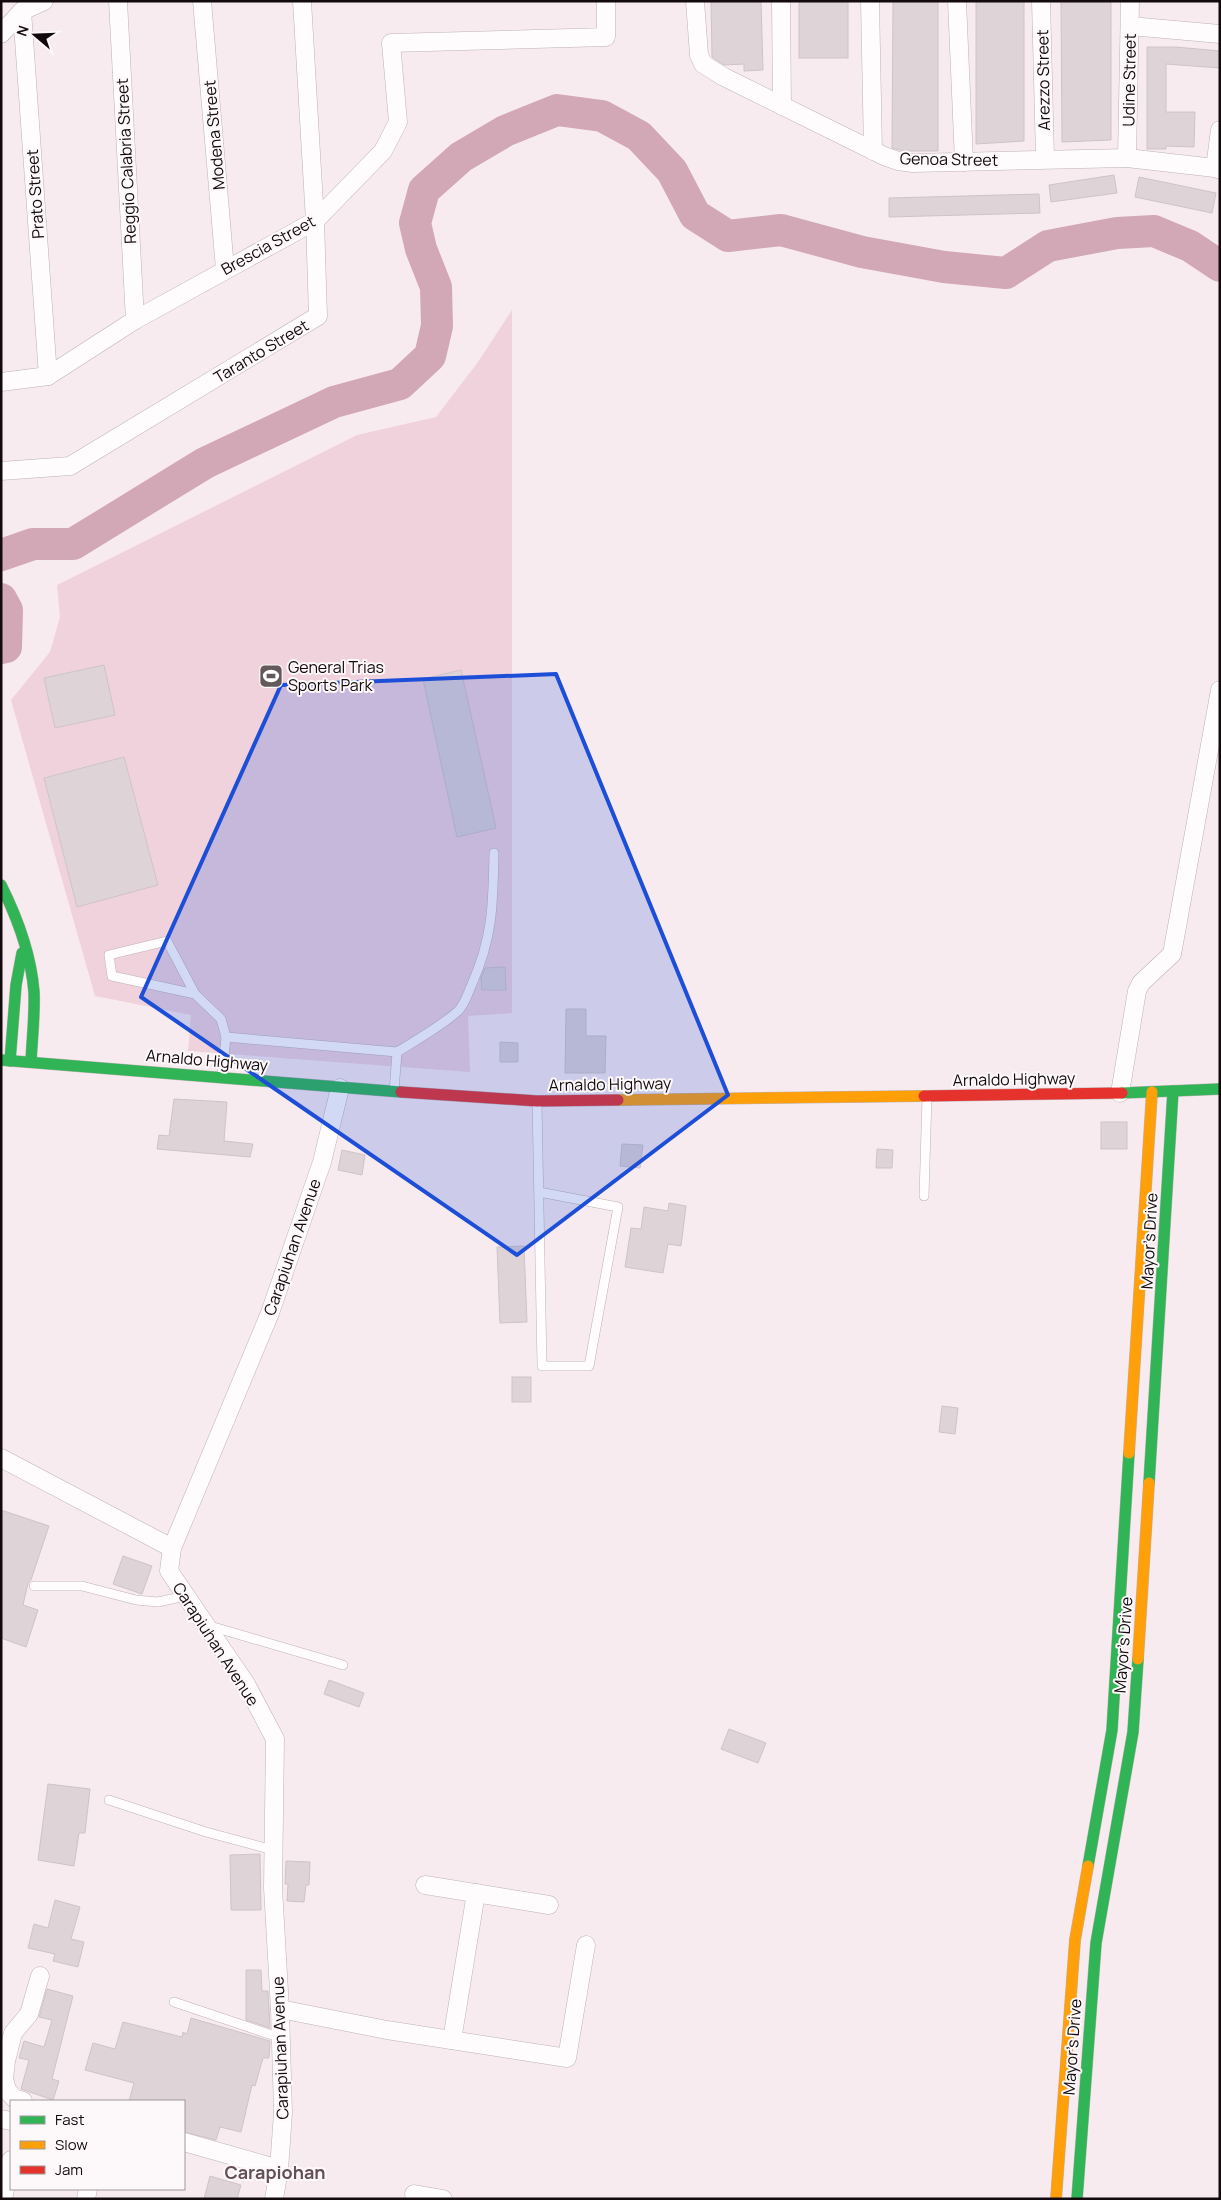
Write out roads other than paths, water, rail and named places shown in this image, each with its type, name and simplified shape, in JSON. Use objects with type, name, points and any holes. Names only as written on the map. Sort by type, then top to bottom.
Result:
[{"type":"street","points":[[1,34],[22,11],[44,1]]},
{"type":"street","name":"Reggio Calabria Street","points":[[118,1],[134,320]]},
{"type":"street","name":"Modena Street","points":[[202,1],[225,269]]},
{"type":"street","name":"Taranto Street","points":[[1,471],[70,466],[318,316],[315,222],[302,1]]},
{"type":"street","name":"Brescia Street","points":[[1,382],[48,376],[134,320],[225,269],[315,222],[383,152],[398,122],[391,43],[606,37],[606,1]]},
{"type":"street","name":"Genoa Street","points":[[695,1],[699,55],[703,64],[724,77],[782,106],[873,151],[898,161],[964,162],[1044,158],[1127,158],[1217,169]]},
{"type":"street","points":[[781,1],[782,106]]},
{"type":"street","points":[[870,1],[873,151]]},
{"type":"street","points":[[957,1],[964,162]]},
{"type":"street","name":"Arezzo Street","points":[[1041,1],[1044,158]]},
{"type":"street","name":"Udine Street","points":[[1127,158],[1130,1]]},
{"type":"street","name":"Prato Street","points":[[22,11],[48,376]]},
{"type":"street","points":[[1130,26],[1220,34]]},
{"type":"street","points":[[1217,169],[1220,130]]},
{"type":"street","points":[[1120,1093],[1137,991],[1141,983],[1172,954],[1220,690]]},
{"type":"street","points":[[1,885],[15,911],[24,939],[33,985],[31,1062]]},
{"type":"street","points":[[6,1061],[24,939]]},
{"type":"street","name":"Arnaldo Highway","points":[[6,1061],[340,1088],[537,1101],[1120,1093],[1220,1089]]},
{"type":"street","name":"Carapiuhan Avenue","points":[[274,2199],[279,2169],[284,2113],[273,1888],[274,1739],[246,1684],[169,1571],[172,1548],[270,1313],[322,1162],[340,1088]]},
{"type":"street","name":"Mayor's Drive","points":[[1077,2199],[1096,1951],[1133,1732],[1173,1091]]},
{"type":"street","name":"Mayor's Drive","points":[[1056,2199],[1075,1940],[1110,1750],[1152,1092]]},
{"type":"street","points":[[1,1458],[172,1548]]},
{"type":"street","points":[[1120,1607],[1141,1608]]},
{"type":"street","points":[[425,1885],[549,1905]]},
{"type":"street","points":[[452,2040],[476,1893]]},
{"type":"street","points":[[280,2009],[387,2030],[567,2058],[586,1945]]},
{"type":"street","points":[[21,2100],[14,2098],[6,2090],[4,2079],[6,2061],[13,2033],[29,2014],[40,1976]]},
{"type":"street","points":[[185,2142],[279,2169]]},
{"type":"street","points":[[3,2199],[10,2165]]},
{"type":"street","points":[[414,2194],[443,2199]]},
{"type":"lane","points":[[226,1037],[398,1052],[434,1030],[458,1010],[466,996],[489,939],[494,853]]},
{"type":"lane","points":[[195,994],[112,976],[109,955],[167,941],[195,994],[221,1019],[226,1037],[222,1077]]},
{"type":"lane","points":[[394,1092],[398,1052]]},
{"type":"lane","points":[[924,1196],[926,1096]]},
{"type":"lane","points":[[537,1101],[542,1366],[589,1366],[618,1207],[539,1192]]},
{"type":"lane","points":[[34,1586],[82,1586],[136,1600],[158,1602],[185,1596]]},
{"type":"lane","points":[[205,1625],[343,1665]]},
{"type":"lane","points":[[109,1800],[206,1832],[273,1850]]},
{"type":"lane","points":[[174,2002],[281,2038]]},
{"type":"waterway","points":[[1,555],[33,544],[73,544],[205,463],[334,402],[400,384],[430,356],[437,326],[436,287],[421,249],[415,223],[424,190],[461,157],[505,131],[557,110],[602,116],[639,136],[672,171],[695,215],[728,236],[781,230],[862,252],[944,267],[1006,273],[1048,246],[1117,233],[1154,231],[1190,246],[1220,266]]},
{"type":"waterway","points":[[1,599],[7,610],[6,647],[1,648]]},
{"type":"place","name":"General Trias Sports Park","points":[[271,676]]},
{"type":"district","name":"Carapiohan","points":[[275,2173]]}]
